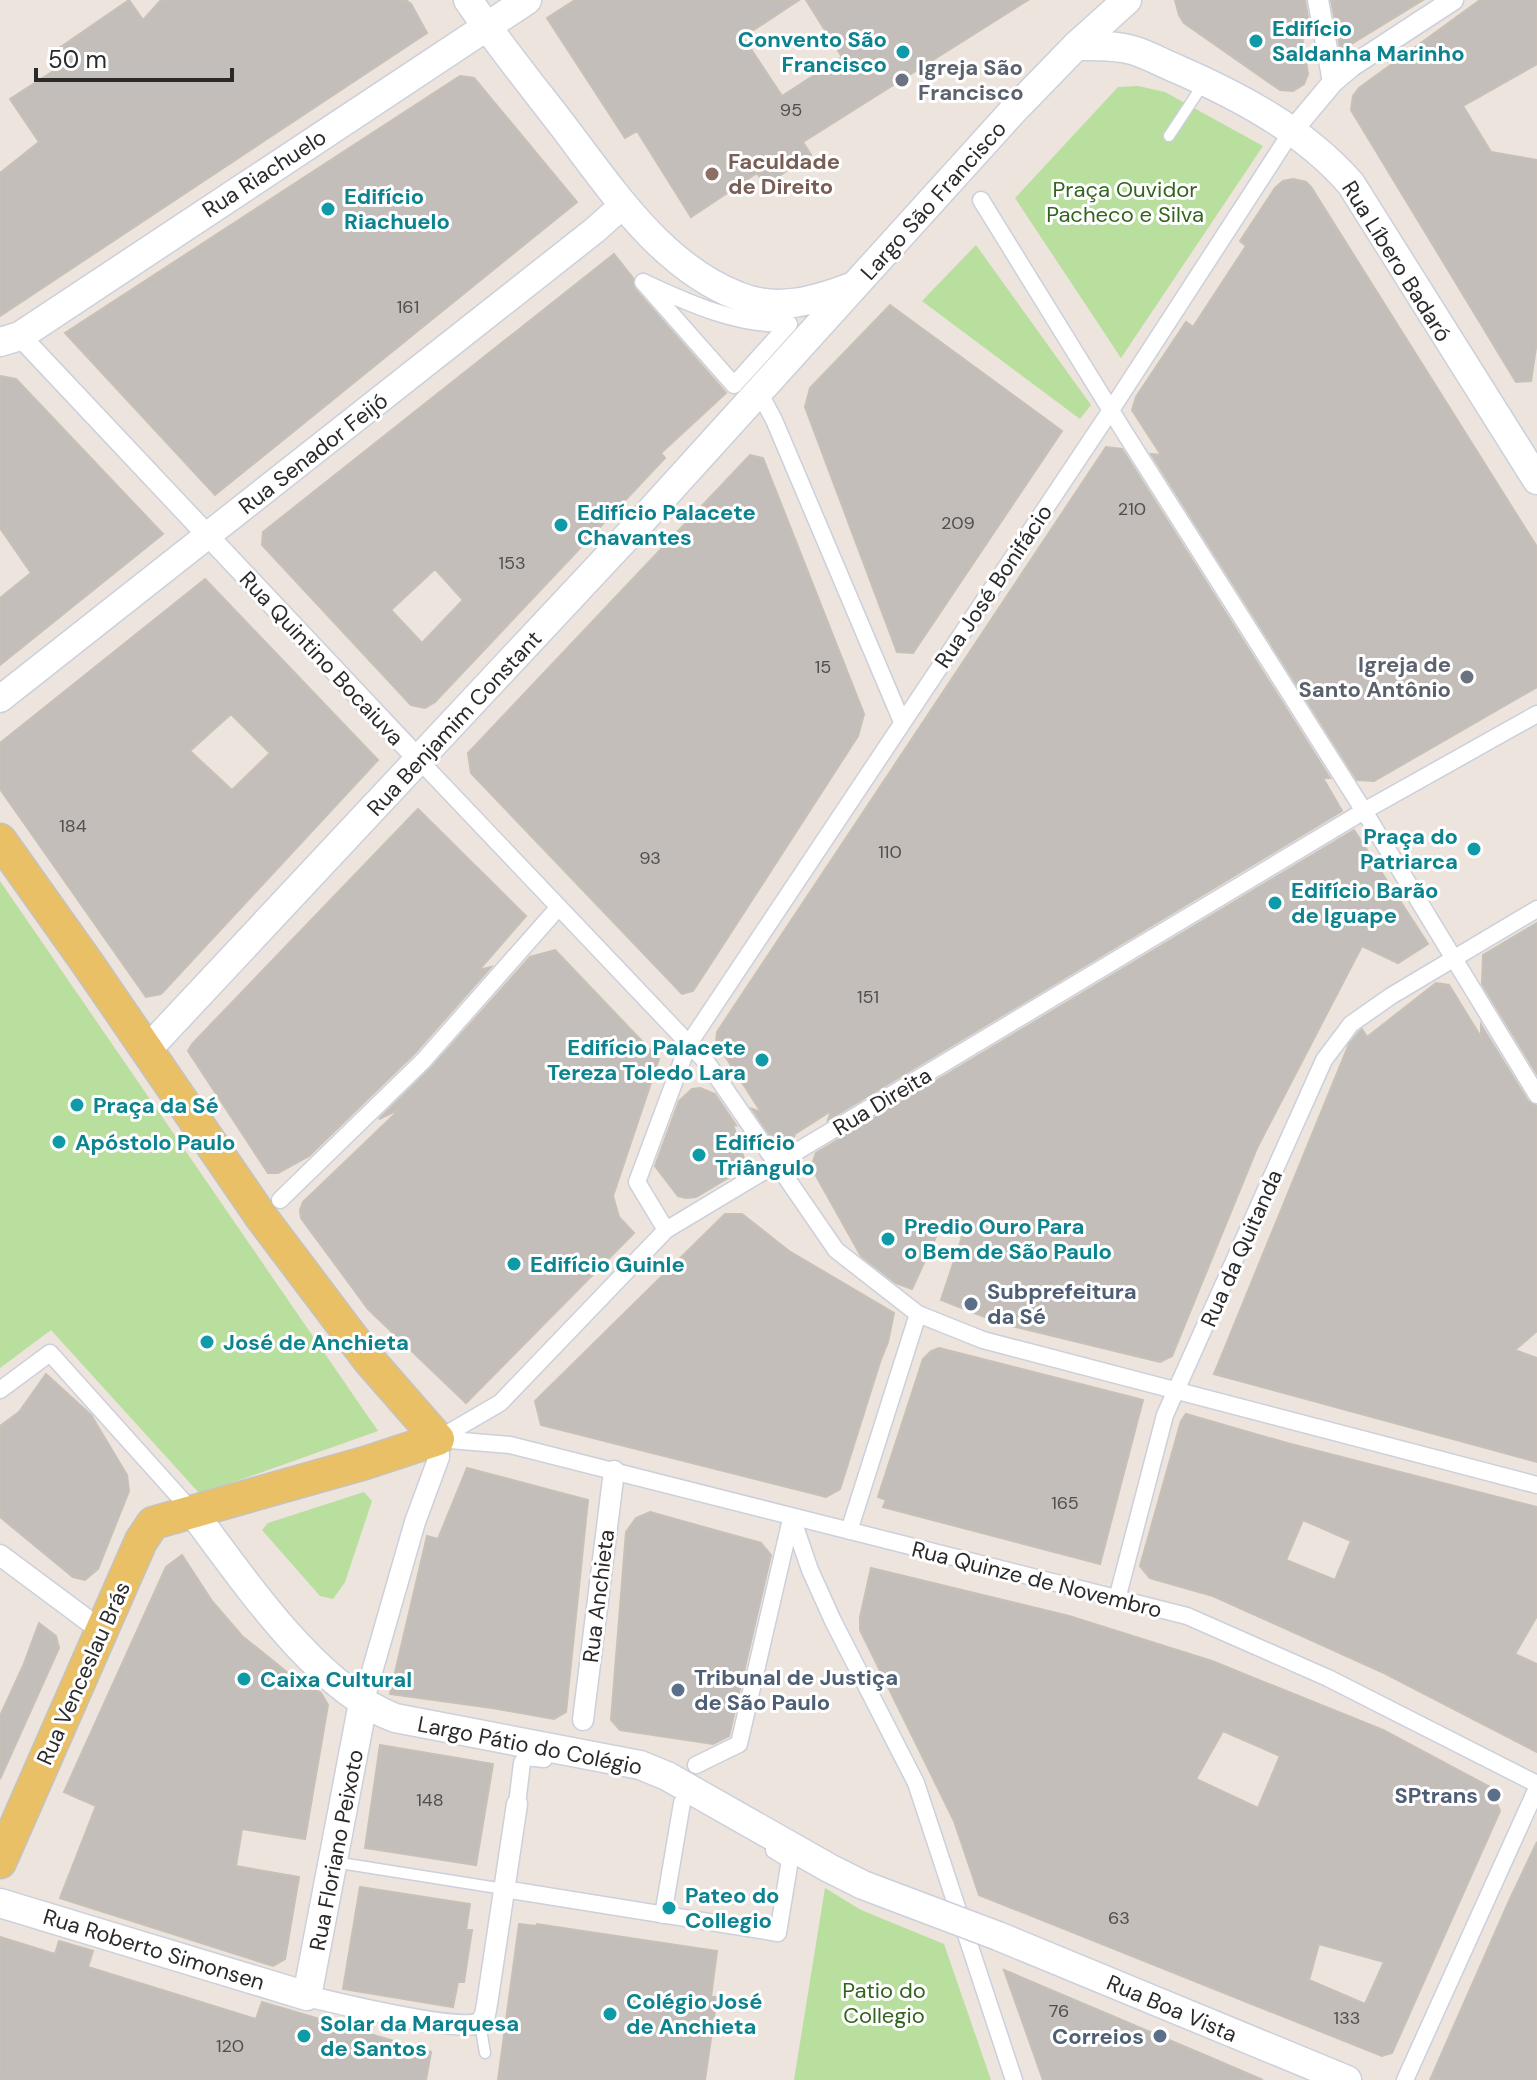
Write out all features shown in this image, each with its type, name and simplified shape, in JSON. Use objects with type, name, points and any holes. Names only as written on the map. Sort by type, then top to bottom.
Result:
[{"type":"main road","name":"Largo São Francisco","points":[[468,0],[624,204],[685,265],[704,279],[738,297],[783,305],[820,299],[855,285]]},
{"type":"main road","name":"Rua Riachuelo","points":[[10,339],[527,0]]},
{"type":"main road","name":"Largo São Francisco","points":[[759,392],[971,156],[1076,46],[1127,0]]},
{"type":"main road","name":"Rua Líbero Badaró","points":[[1076,46],[1131,49],[1205,81],[1319,150],[1351,184],[1537,480]]},
{"type":"main road","name":"Rua Benjamim Constant","points":[[146,1051],[420,761],[759,392]]},
{"type":"main road","points":[[3,852],[88,964],[262,1218],[369,1360],[438,1439],[365,1463],[191,1510],[280,1625],[320,1666],[363,1703]]},
{"type":"main road","name":"Rua Venceslau Brás","points":[[0,1862],[148,1529],[160,1520],[191,1510]]},
{"type":"main road","name":"Rua Floriano Peixoto","points":[[307,1996],[363,1703]]},
{"type":"main road","name":"Largo Pátio do Colégio","points":[[363,1703],[395,1718],[640,1765],[667,1776],[863,1885],[998,1936]]},
{"type":"main road","name":"Rua Roberto Simonsen","points":[[0,1903],[307,1996]]},
{"type":"main road","name":"Rua Boa Vista","points":[[998,1936],[1347,2080]]},
{"type":"street","points":[[1318,0],[1333,82]]},
{"type":"street","name":"Rua José Bonifácio","points":[[666,1230],[637,1182],[688,1045],[1111,410],[1292,131],[1333,82],[1359,61],[1453,0]]},
{"type":"street","points":[[981,200],[1364,811],[1537,1095]]},
{"type":"street","name":"Rua Senador Feijó","points":[[0,699],[624,204]]},
{"type":"street","points":[[643,282],[713,312],[748,321],[789,324],[734,385],[643,282]]},
{"type":"street","name":"Rua Quintino Bocaiuva","points":[[10,339],[208,536],[708,1064],[836,1250],[918,1314],[983,1340],[1537,1485]]},
{"type":"street","points":[[759,392],[774,420],[902,722]]},
{"type":"street","points":[[1364,811],[1537,714]]},
{"type":"street","name":"Rua Direita","points":[[438,1439],[500,1403],[666,1230],[1364,811]]},
{"type":"street","points":[[280,1200],[423,1061],[558,908]]},
{"type":"street","points":[[1454,958],[1537,909]]},
{"type":"street","name":"Rua da Quitanda","points":[[1117,1599],[1165,1415],[1324,1060],[1351,1024],[1454,958]]},
{"type":"street","points":[[849,1531],[918,1314]]},
{"type":"street","points":[[0,1390],[50,1353],[191,1510]]},
{"type":"street","points":[[363,1703],[408,1546],[439,1457],[438,1439]]},
{"type":"street","name":"Rua Quinze de Novembro","points":[[438,1439],[510,1445],[1187,1616],[1328,1678],[1537,1786]]},
{"type":"street","name":"Rua Anchieta","points":[[583,1720],[614,1471]]},
{"type":"street","points":[[792,1518],[810,1570],[833,1621],[916,1783],[1014,2080]]},
{"type":"street","points":[[696,1765],[739,1744],[792,1518]]},
{"type":"street","points":[[0,1555],[102,1631]]},
{"type":"street","name":"Largo Pátio do Colégio","points":[[480,2023],[487,2004],[522,1763],[526,1757],[609,1767],[646,1779],[680,1795],[790,1860],[778,1933],[663,1915]]},
{"type":"street","points":[[1405,2080],[1537,1786]]},
{"type":"street","points":[[504,1889],[663,1915],[682,1803]]},
{"type":"street","points":[[307,1996],[371,2011],[464,2026],[480,2023]]},
{"type":"lane","points":[[1169,136],[1205,81]]},
{"type":"lane","points":[[334,1862],[504,1889]]},
{"type":"lane","points":[[480,2023],[485,2053]]},
{"type":"green space","name":"Praça Ouvidor Pacheco e Silva","points":[[1138,86],[1165,92],[1263,146],[1121,358],[1015,198],[1118,87]]},
{"type":"green space","points":[[976,245],[1091,405],[1080,419],[922,301]]},
{"type":"green space","name":"Praça da Sé","points":[[0,881],[378,1431],[200,1494],[51,1330],[0,1368]]},
{"type":"green space","points":[[364,1492],[372,1501],[345,1582],[333,1599],[320,1596],[262,1530],[268,1523]]},
{"type":"green space","name":"Patio do Collegio","points":[[825,1888],[861,1910],[944,1944],[991,2080],[794,2080]]},
{"type":"building","points":[[129,0],[143,20],[161,0],[406,0],[427,33],[0,316],[0,173],[39,142],[10,99],[61,66],[52,53]]},
{"type":"building","name":"Faculdade de Direito","points":[[575,0],[799,0],[743,37],[782,96],[842,57],[806,0],[1028,0],[803,142],[811,155],[765,185],[757,173],[691,217],[637,131],[625,138],[547,18]]},
{"type":"building","name":"Edifício Saldanha Marinho","points":[[1175,0],[1305,0],[1310,29],[1300,23],[1308,74],[1304,84],[1293,91],[1280,90],[1184,23]]},
{"type":"building","points":[[1331,0],[1423,0],[1343,49],[1340,47]]},
{"type":"building","points":[[1480,0],[1537,0],[1537,64],[1463,106],[1491,152],[1537,160],[1537,341],[1531,381],[1516,382],[1351,110],[1353,96],[1359,88]]},
{"type":"building","points":[[460,76],[474,78],[577,202],[215,495],[65,333]]},
{"type":"building","points":[[1293,179],[1306,182],[1311,187],[1537,547],[1537,687],[1374,781],[1357,780],[1151,454],[1161,455],[1132,410],[1136,397],[1186,322],[1193,327],[1246,246],[1240,241],[1275,188],[1283,181]]},
{"type":"building","points":[[614,254],[633,278],[635,289],[726,393],[661,453],[665,458],[435,702],[425,708],[411,705],[262,545],[263,532]],"holes":[[[435,569],[463,600],[422,643],[391,610]]]},
{"type":"building","points":[[890,305],[1062,431],[913,653],[897,652],[805,407],[810,388]]},
{"type":"building","points":[[0,376],[16,379],[163,534],[0,665],[0,598],[31,573],[0,528]]},
{"type":"building","points":[[1106,447],[1122,449],[1330,778],[1323,778],[1342,811],[828,1120],[831,1111],[795,1134],[793,1140],[769,1134],[752,1109],[761,1112],[716,1042],[717,1032]]},
{"type":"building","points":[[750,455],[763,458],[864,714],[858,736],[710,965],[693,991],[682,994],[471,773],[468,753]]},
{"type":"building","points":[[205,579],[378,760],[161,994],[146,997],[0,789],[0,743]],"holes":[[[231,714],[270,753],[232,790],[190,751]]]},
{"type":"building","points":[[418,809],[526,916],[479,970],[491,967],[415,1053],[309,1156],[278,1173],[268,1173],[188,1051]]},
{"type":"building","points":[[1354,830],[1428,944],[1398,963],[1362,946],[1257,1148],[1172,1356],[1160,1362],[1000,1323],[941,1300],[962,1237],[940,1228],[912,1289],[896,1283],[861,1256],[811,1167],[816,1153]]},
{"type":"building","points":[[1537,923],[1537,1074],[1482,984],[1483,955]]},
{"type":"building","points":[[555,950],[659,1059],[613,1196],[619,1217],[634,1233],[466,1403],[368,1309],[301,1218],[300,1210],[303,1202],[400,1109],[379,1119],[431,1068],[530,957]]},
{"type":"building","points":[[1436,983],[1449,985],[1481,1037],[1481,1025],[1528,1101],[1537,1106],[1537,1331],[1515,1350],[1537,1358],[1537,1462],[1214,1374],[1349,1044],[1362,1029],[1367,1037]]},
{"type":"building","points":[[700,1088],[715,1094],[736,1125],[733,1124],[745,1162],[738,1172],[696,1197],[686,1198],[678,1196],[655,1166],[679,1101],[692,1089]]},
{"type":"building","points":[[725,1214],[742,1214],[789,1251],[894,1313],[888,1342],[840,1489],[826,1497],[541,1425],[535,1401]]},
{"type":"building","points":[[939,1348],[1143,1400],[1100,1564],[883,1507],[886,1500],[878,1497],[923,1359]]},
{"type":"building","points":[[46,1374],[91,1415],[127,1475],[129,1491],[98,1569],[85,1580],[73,1577],[0,1517],[0,1426],[19,1412]]},
{"type":"building","points":[[1186,1414],[1537,1507],[1537,1616],[1515,1654],[1537,1664],[1537,1752],[1384,1673],[1213,1596],[1150,1578],[1140,1566],[1181,1421]],"holes":[[[1303,1520],[1351,1541],[1335,1580],[1286,1560]]]},
{"type":"building","points":[[467,1468],[588,1500],[566,1712],[554,1719],[390,1694],[427,1536],[438,1539]]},
{"type":"building","points":[[650,1512],[761,1543],[771,1555],[729,1736],[713,1744],[620,1730],[611,1720],[626,1532],[636,1518]]},
{"type":"building","points":[[182,1555],[212,1601],[242,1636],[287,1672],[321,1693],[328,1705],[305,1839],[242,1829],[236,1866],[299,1877],[285,1959],[273,1966],[60,1898],[96,1806],[64,1792],[166,1567]]},
{"type":"building","points":[[871,1568],[1069,1616],[1212,1661],[1383,1730],[1490,1787],[1500,1811],[1392,2053],[1382,2056],[979,1895],[954,1821],[860,1630]],"holes":[[[1223,1731],[1280,1756],[1258,1808],[1196,1779]],[[1319,1944],[1384,1962],[1365,2004],[1309,1980]]]},
{"type":"building","points":[[39,1623],[56,1636],[59,1648],[0,1779],[0,1716]]},
{"type":"building","points":[[380,1745],[493,1764],[476,1865],[365,1848]]},
{"type":"building","points":[[1537,1842],[1537,2080],[1430,2080],[1509,1901]]},
{"type":"building","points":[[360,1887],[470,1904],[466,1930],[472,1930],[464,1982],[458,1982],[453,2007],[343,1989]]},
{"type":"building","name":"Colégio José de Anchieta","points":[[519,1924],[537,1924],[717,1951],[711,1997],[717,1997],[705,2080],[498,2080]]},
{"type":"building","points":[[0,1937],[55,1954],[59,1941],[93,1951],[88,1967],[256,2019],[262,2002],[431,2052],[426,2080],[0,2080]]},
{"type":"building","points":[[1004,1970],[1214,2059],[1263,2080],[1043,2080]]},
{"type":"place","name":"Edifício Saldanha Marinho","points":[[1256,41]]},
{"type":"place","name":"Convento São Francisco","points":[[903,52]]},
{"type":"place","name":"Igreja São Francisco","points":[[902,80]]},
{"type":"place","name":"Faculdade de Direito","points":[[712,174]]},
{"type":"place","name":"Edifício Riachuelo","points":[[328,209]]},
{"type":"place","name":"Edifício Palacete Chavantes","points":[[561,525]]},
{"type":"place","name":"Igreja de Santo Antônio","points":[[1467,677]]},
{"type":"place","name":"Praça do Patriarca","points":[[1474,849]]},
{"type":"place","name":"Edifício Barão de Iguape","points":[[1275,903]]},
{"type":"place","name":"Edifício Palacete Tereza Toledo Lara","points":[[762,1060]]},
{"type":"place","name":"Praça da Sé","points":[[77,1105]]},
{"type":"place","name":"Apóstolo Paulo","points":[[59,1142]]},
{"type":"place","name":"Edifício Triângulo","points":[[699,1155]]},
{"type":"place","name":"Predio Ouro Para o Bem de São Paulo","points":[[888,1239]]},
{"type":"place","name":"Edifício Guinle","points":[[514,1264]]},
{"type":"place","name":"Subprefeitura da Sé","points":[[971,1304]]},
{"type":"place","name":"José de Anchieta","points":[[207,1342]]},
{"type":"place","name":"Caixa Cultural","points":[[244,1679]]},
{"type":"place","name":"Tribunal de Justiça de São Paulo","points":[[678,1690]]},
{"type":"place","name":"SPtrans","points":[[1494,1795]]},
{"type":"place","name":"Pateo do Collegio","points":[[669,1908]]},
{"type":"place","name":"Colégio José de Anchieta","points":[[610,2014]]},
{"type":"place","name":"Solar da Marquesa de Santos","points":[[304,2036]]},
{"type":"place","name":"Correios","points":[[1160,2036]]}]
